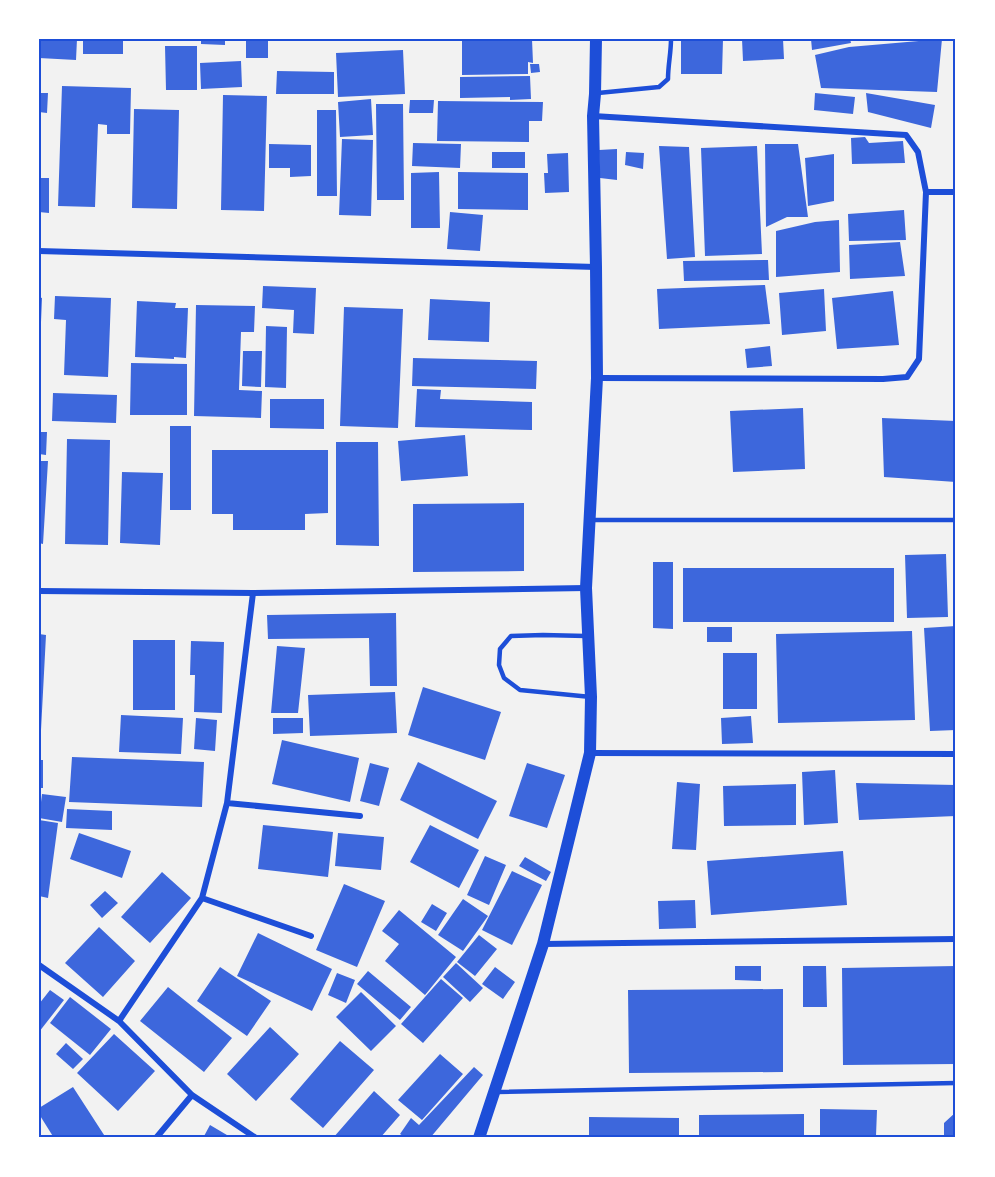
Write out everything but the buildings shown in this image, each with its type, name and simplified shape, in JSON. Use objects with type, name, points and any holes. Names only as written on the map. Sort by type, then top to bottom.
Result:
[{"type":"main road","points":[[478,1138],[543,944],[590,753],[591,697],[586,588],[597,378],[593,116],[596,39]]},
{"type":"street","points":[[593,116],[906,135],[918,152],[926,192],[919,359],[907,377],[883,379],[597,378]]},
{"type":"street","points":[[926,192],[956,192]]},
{"type":"street","points":[[39,251],[596,267]]},
{"type":"street","points":[[39,591],[253,593],[586,588]]},
{"type":"street","points":[[119,1021],[202,898],[227,803],[253,593]]},
{"type":"street","points":[[590,753],[956,754]]},
{"type":"street","points":[[227,803],[360,816]]},
{"type":"street","points":[[202,898],[312,936]]},
{"type":"street","points":[[543,944],[956,939]]},
{"type":"street","points":[[39,964],[119,1021],[192,1095],[256,1138]]},
{"type":"street","points":[[156,1138],[192,1095]]},
{"type":"lane","points":[[595,94],[659,87],[668,79],[671,39]]},
{"type":"lane","points":[[590,520],[956,520]]},
{"type":"lane","points":[[588,636],[511,636],[500,649],[499,665],[504,678],[520,690],[591,697]]},
{"type":"lane","points":[[494,1092],[956,1083]]}]
